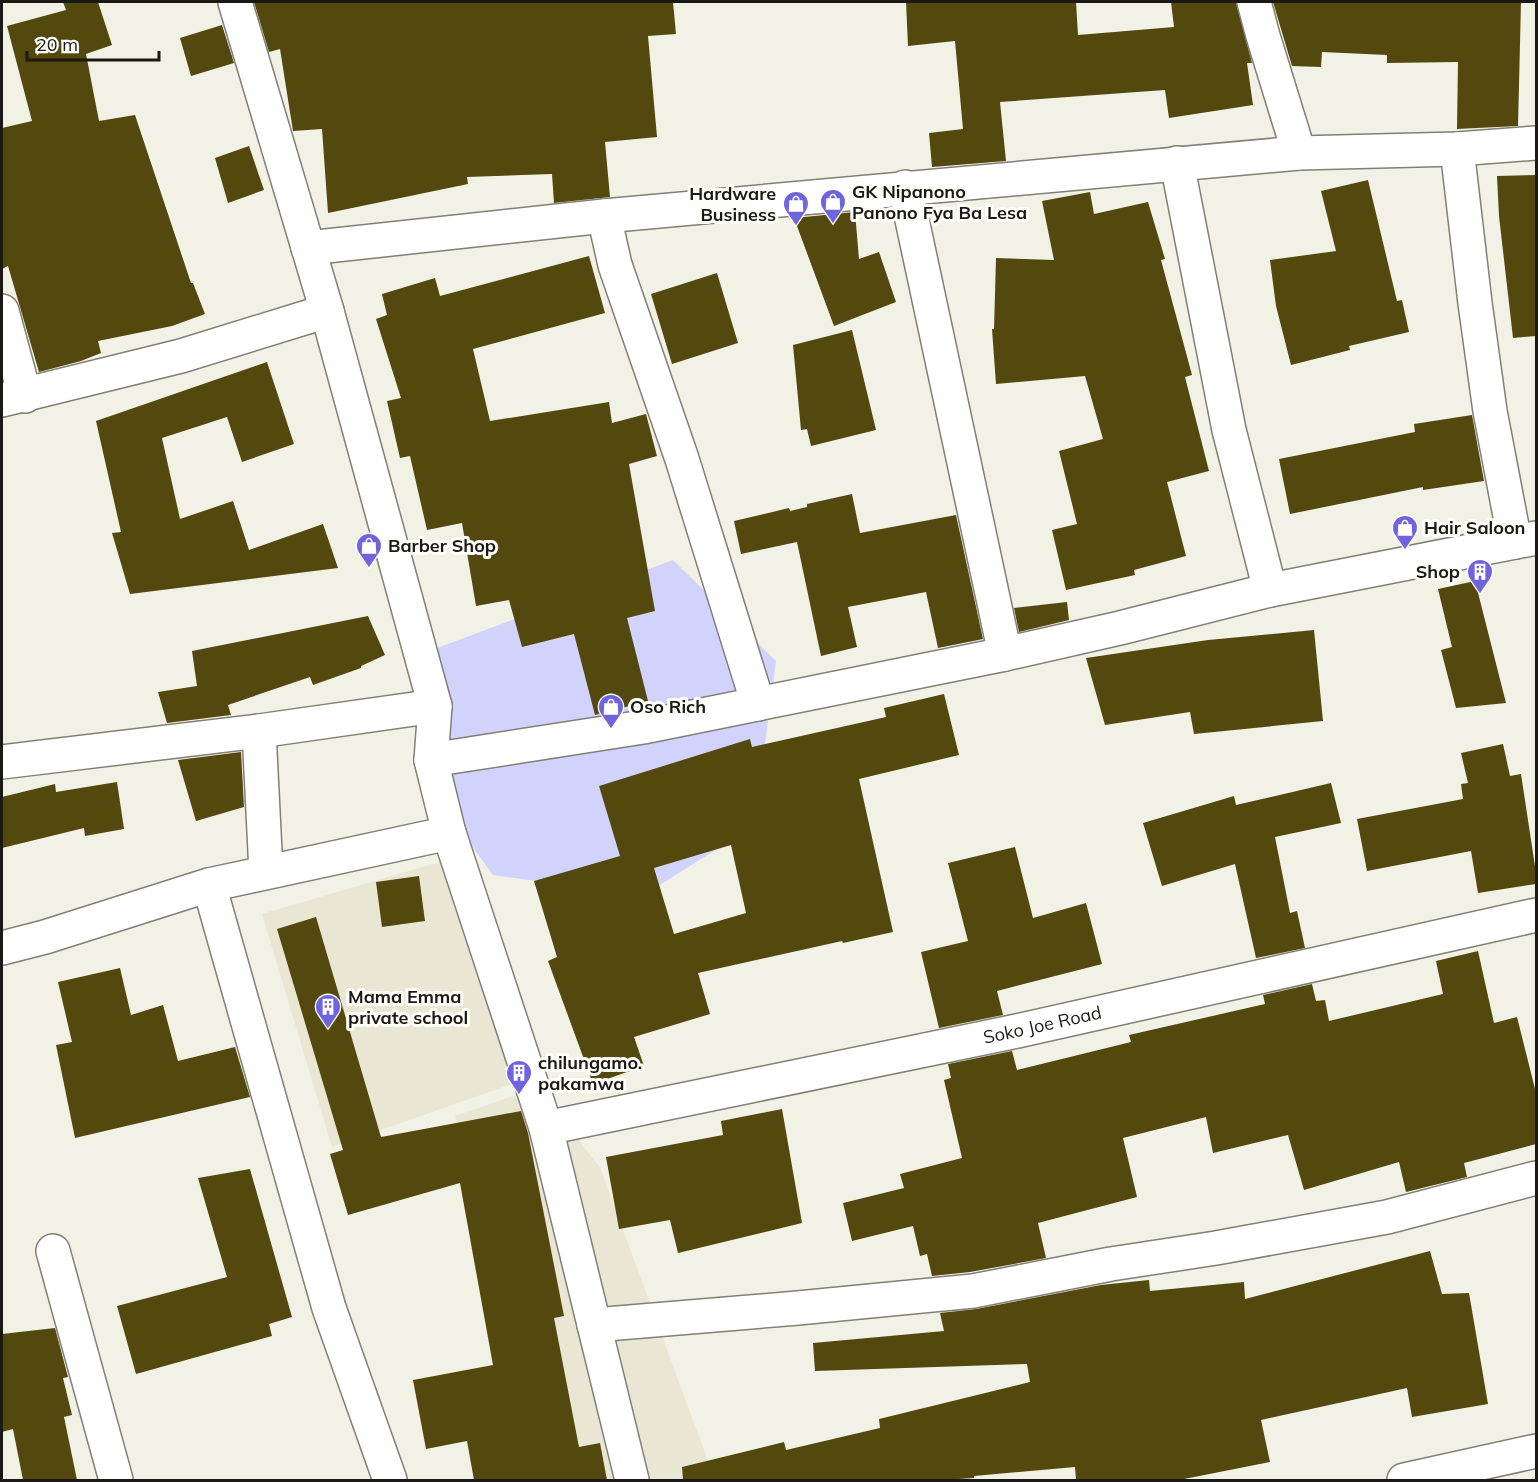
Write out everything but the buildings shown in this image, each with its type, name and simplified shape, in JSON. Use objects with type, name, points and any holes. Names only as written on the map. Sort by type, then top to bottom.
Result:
[{"type":"street","points":[[235,2],[327,311],[435,706],[431,760],[449,833],[546,1128],[632,1480]]},
{"type":"street","points":[[1254,2],[1299,153]]},
{"type":"street","points":[[308,248],[604,216],[1177,163],[1299,153],[1458,149],[1536,143]]},
{"type":"street","points":[[431,760],[643,727],[758,704],[1005,654],[1270,590],[1526,540],[1490,411],[1458,149]]},
{"type":"street","points":[[1177,163],[1229,430],[1270,590]]},
{"type":"street","points":[[905,188],[1005,654]]},
{"type":"street","points":[[604,216],[615,265],[682,459],[758,704]]},
{"type":"street","points":[[2,311],[13,398],[181,356],[327,311]]},
{"type":"street","points":[[2,762],[259,731],[435,706]]},
{"type":"street","points":[[259,731],[266,872]]},
{"type":"street","points":[[2,948],[45,937],[209,885],[449,833]]},
{"type":"street","points":[[209,885],[329,1308],[390,1480]]},
{"type":"street","name":"Soko Joe Road","points":[[546,1128],[1017,1031],[1536,915]]},
{"type":"street","points":[[594,1325],[973,1291],[1111,1264],[1216,1248],[1387,1217],[1536,1178]]},
{"type":"street","points":[[53,1251],[116,1480]]},
{"type":"street","points":[[1404,1480],[1536,1451]]},
{"type":"shaded area","points":[[673,560],[776,661],[754,826],[642,896],[493,875],[422,777],[429,651]]},
{"type":"shaded area","points":[[443,861],[512,1084],[332,1147],[262,914]]},
{"type":"shaded area","points":[[536,1088],[600,1167],[715,1480],[560,1480],[455,1116]]},
{"type":"place","name":"GK Nipanono Panono Fya Ba Lesa","points":[[833,225]]},
{"type":"place","name":"Hardware Business","points":[[796,227]]},
{"type":"place","name":"Hair Saloon","points":[[1405,551]]},
{"type":"place","name":"Barber Shop","points":[[369,569]]},
{"type":"place","name":"Shop","points":[[1480,595]]},
{"type":"place","name":"Oso Rich","points":[[611,730]]},
{"type":"place","name":"Mama Emma private school","points":[[328,1030]]},
{"type":"place","name":"chilungamo. pakamwa","points":[[519,1096]]}]
